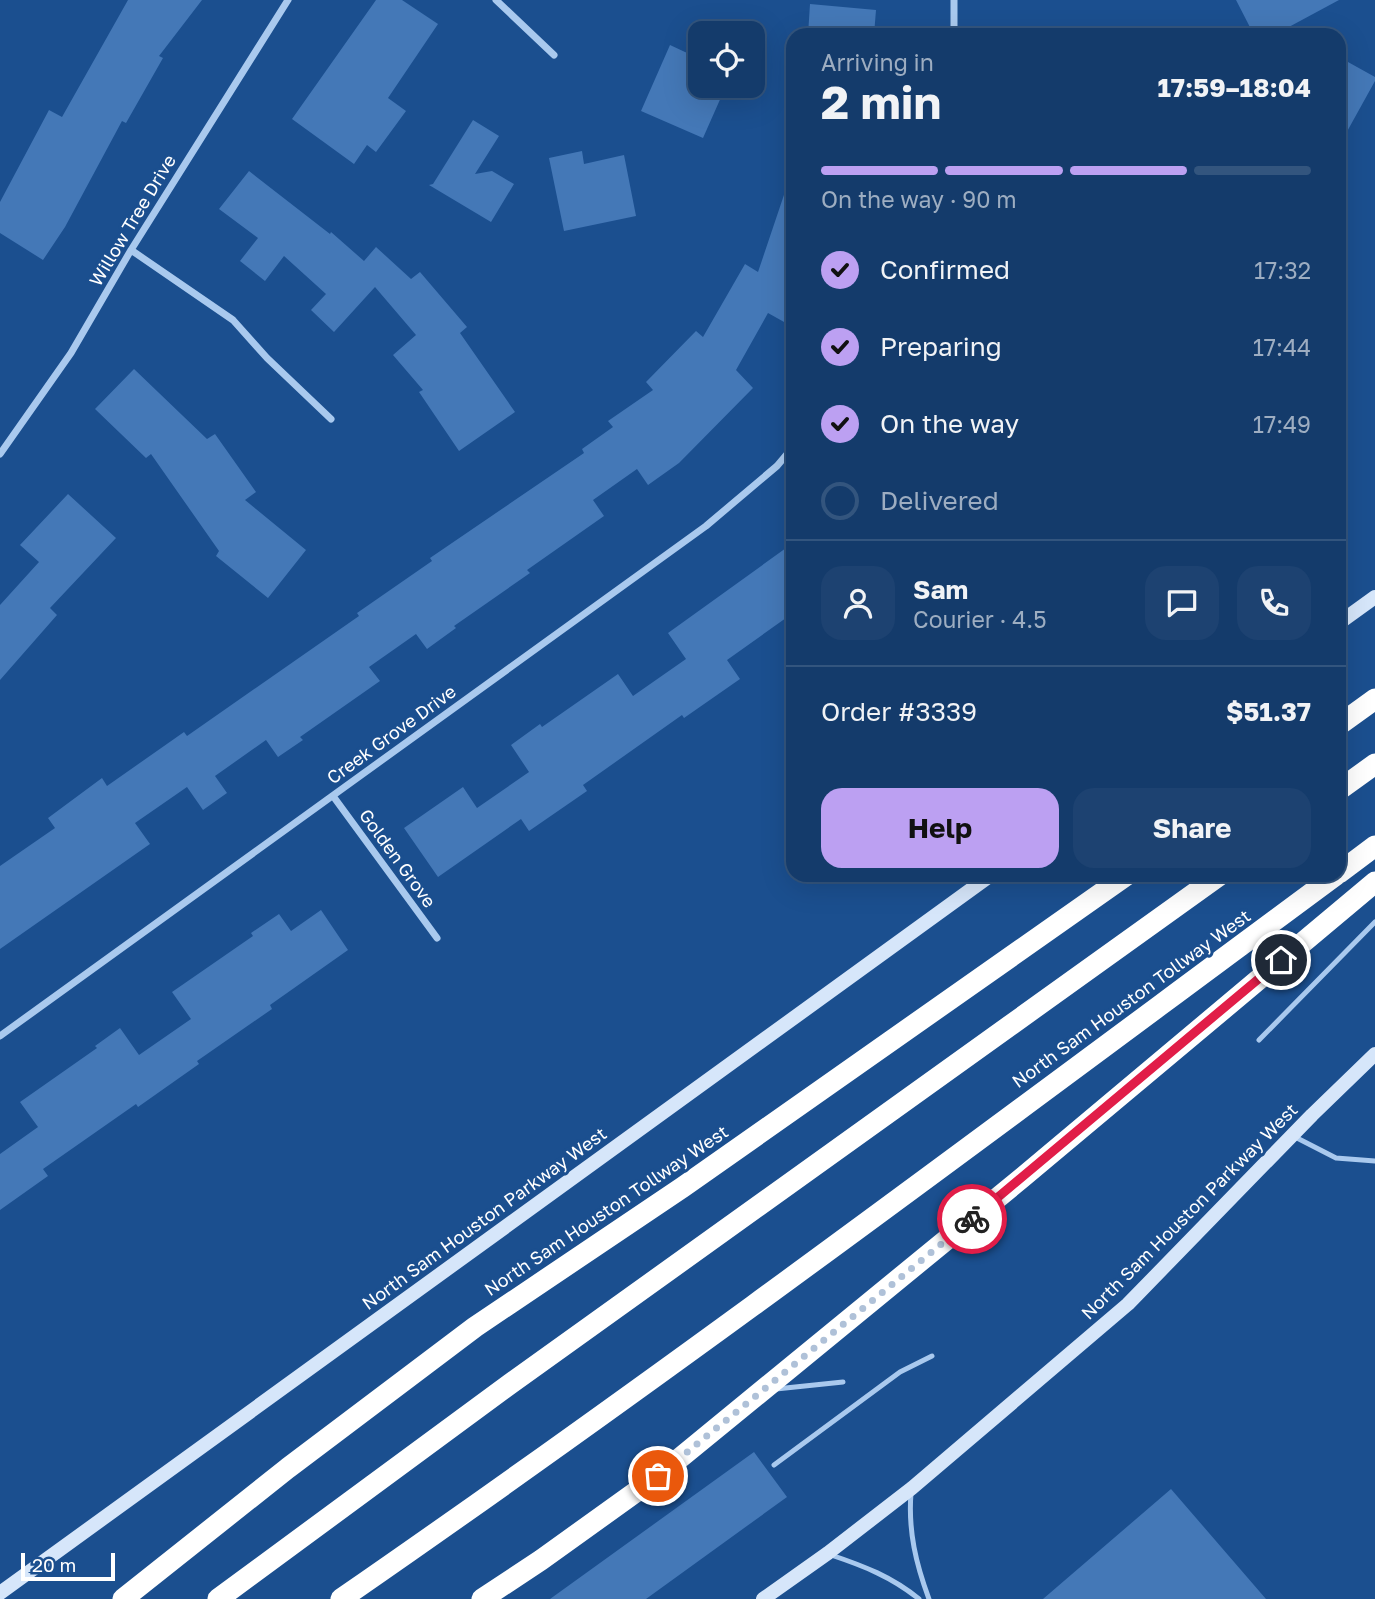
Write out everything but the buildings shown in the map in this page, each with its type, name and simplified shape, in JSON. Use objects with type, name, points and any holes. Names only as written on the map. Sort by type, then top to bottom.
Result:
[{"type":"highway","points":[[1346,720],[1375,699]]},
{"type":"highway","points":[[1346,785],[1375,764]]},
{"type":"highway","name":"North Sam Houston Tollway West","points":[[1346,867],[1375,846]]},
{"type":"highway","name":"North Sam Houston Tollway West","points":[[123,1599],[288,1468],[475,1327],[683,1187],[1117,882]]},
{"type":"highway","points":[[218,1599],[510,1384],[1210,882]]},
{"type":"highway","name":"North Sam Houston Tollway West","points":[[341,1599],[698,1346],[1326,882]]},
{"type":"highway","points":[[482,1599],[658,1476],[1023,1177],[1375,882]]},
{"type":"main road","points":[[1346,618],[1375,597]]},
{"type":"main road","name":"North Sam Houston Parkway West","points":[[0,1592],[981,882]]},
{"type":"main road","name":"North Sam Houston Parkway West","points":[[763,1599],[912,1488],[1128,1304],[1292,1135],[1375,1054]]},
{"type":"street","name":"Willow Tree Drive","points":[[0,454],[71,353],[131,250],[288,0]]},
{"type":"street","points":[[496,0],[554,55]]},
{"type":"street","points":[[954,0],[954,28]]},
{"type":"street","points":[[131,250],[233,320],[267,358],[331,419]]},
{"type":"street","name":"Creek Grove Drive","points":[[0,1037],[706,526],[786,455]]},
{"type":"street","name":"Golden Grove","points":[[333,796],[437,939]]},
{"type":"lane","points":[[1259,1040],[1375,922]]},
{"type":"lane","points":[[1292,1135],[1336,1158],[1375,1161]]},
{"type":"lane","points":[[774,1465],[900,1372],[932,1356]]},
{"type":"lane","points":[[762,1391],[843,1382]]},
{"type":"lane","points":[[912,1488],[909,1518],[912,1541],[929,1599]]},
{"type":"lane","points":[[828,1553],[875,1570],[919,1599]]},
{"type":"way so far","points":[[658,1476],[972,1219]]},
{"type":"route","points":[[972,1219],[1281,960]]}]
